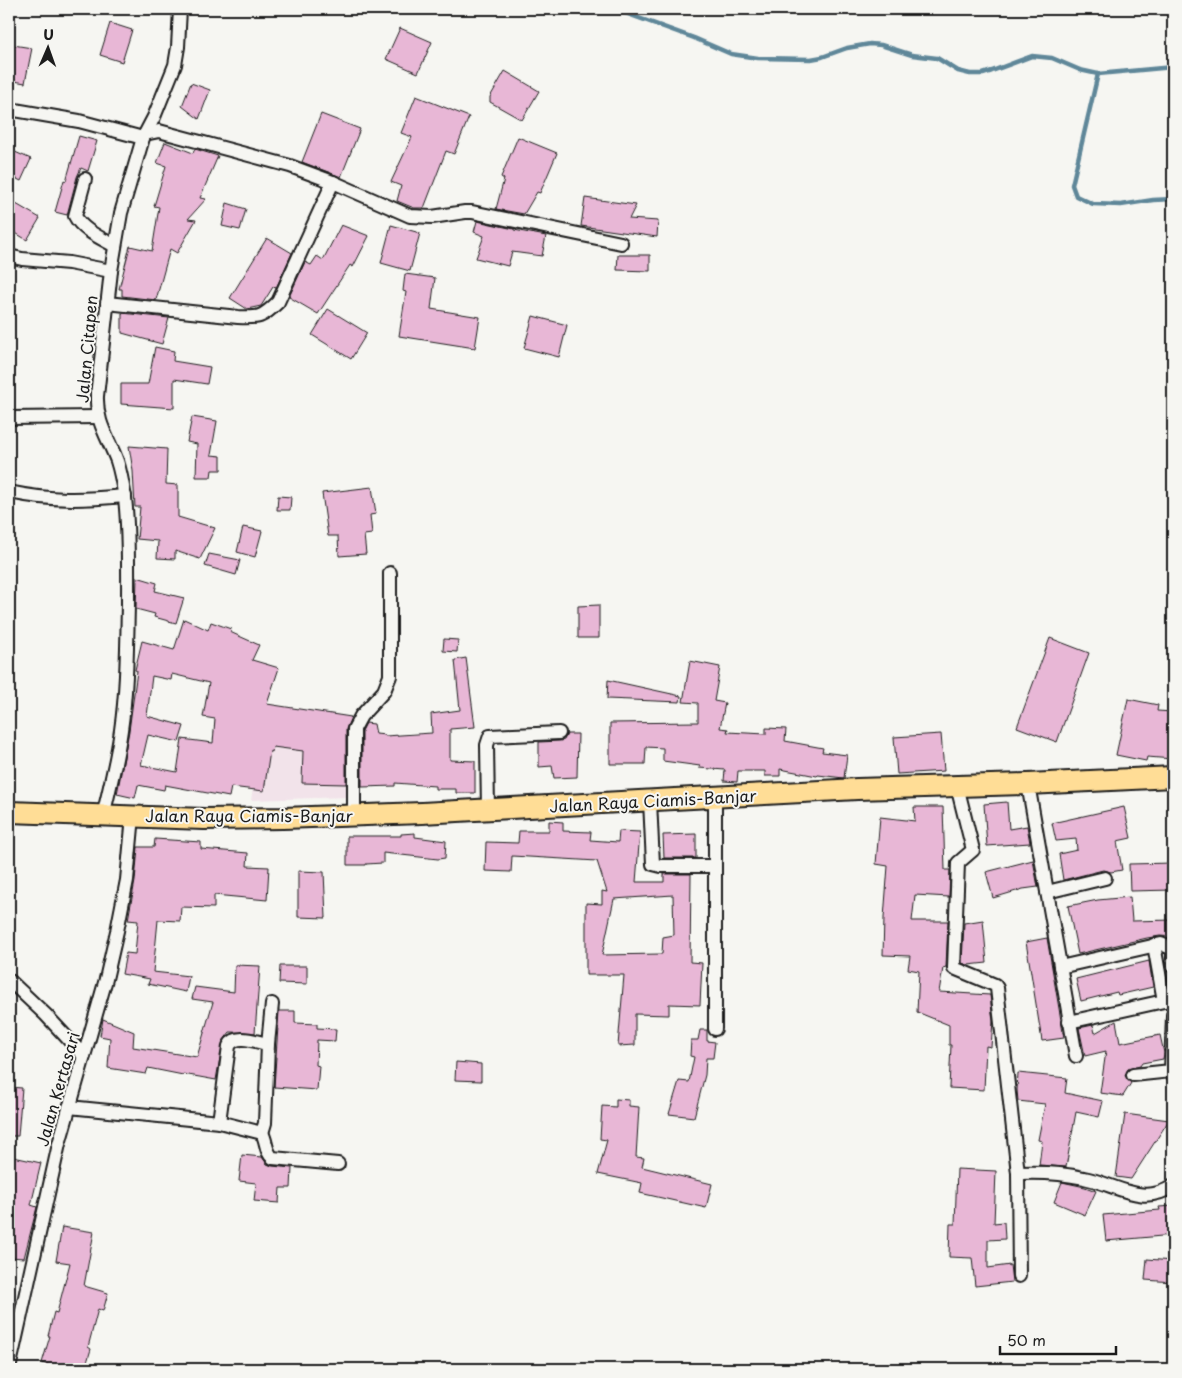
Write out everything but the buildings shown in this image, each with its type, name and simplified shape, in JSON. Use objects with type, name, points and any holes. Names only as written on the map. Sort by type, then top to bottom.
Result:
[{"type":"highway","name":"Jalan Raya Ciamis-Banjar","points":[[9,812],[204,819],[354,815],[488,810],[857,789],[1173,777]]},
{"type":"street","name":"Jalan Citapen","points":[[103,816],[118,747],[123,702],[128,573],[125,496],[116,460],[98,417],[97,396],[114,246],[128,186],[144,136],[154,117],[175,65],[180,9]]},
{"type":"street","points":[[9,109],[79,121],[144,136],[159,131],[290,166],[333,182],[410,216],[432,217],[472,212],[621,243]]},
{"type":"street","points":[[85,180],[75,216],[83,226],[114,246]]},
{"type":"street","points":[[107,303],[238,317],[255,318],[266,314],[278,302],[333,182]]},
{"type":"street","points":[[9,256],[78,264],[110,272]]},
{"type":"street","points":[[9,418],[98,417]]},
{"type":"street","points":[[9,493],[61,500],[125,496]]},
{"type":"street","points":[[354,815],[354,729],[361,716],[384,691],[390,676],[390,573]]},
{"type":"street","points":[[488,810],[488,739],[490,736],[558,733]]},
{"type":"street","points":[[1028,784],[1076,1056]]},
{"type":"street","points":[[957,786],[972,850],[958,864],[954,968],[995,985],[997,988],[1018,1173],[1019,1276]]},
{"type":"street","points":[[715,798],[715,1029]]},
{"type":"street","points":[[650,801],[653,864],[661,866],[715,866]]},
{"type":"street","name":"Jalan Kertasari","points":[[9,1369],[30,1279],[44,1205],[69,1106],[106,979],[117,931],[127,880],[133,816]]},
{"type":"street","points":[[1047,892],[1105,878]]},
{"type":"street","points":[[1060,967],[1164,944],[1173,951],[1173,966]]},
{"type":"street","points":[[1069,1022],[1169,1000],[1154,945]]},
{"type":"street","points":[[9,980],[46,1015],[84,1056]]},
{"type":"street","points":[[262,1132],[265,1123],[268,1044],[272,1004]]},
{"type":"street","points":[[1132,1075],[1171,1071],[1173,1015]]},
{"type":"street","points":[[219,1122],[222,1091],[232,1042],[238,1038],[268,1044]]},
{"type":"street","points":[[69,1106],[219,1122],[262,1132],[270,1156],[273,1158],[338,1164]]},
{"type":"street","points":[[1018,1173],[1057,1173],[1076,1176],[1146,1196],[1162,1193],[1173,1186]]},
{"type":"shaded area","points":[[266,704],[351,717],[349,797],[251,800]]},
{"type":"waterway","points":[[614,9],[694,38],[731,54],[758,58],[811,59],[847,48],[870,44],[881,45],[912,55],[937,58],[958,71],[970,74],[983,74],[1032,56],[1052,58],[1080,70],[1098,74],[1173,67]]},
{"type":"waterway","points":[[1098,74],[1072,185],[1076,196],[1093,204],[1121,205],[1173,199]]}]
